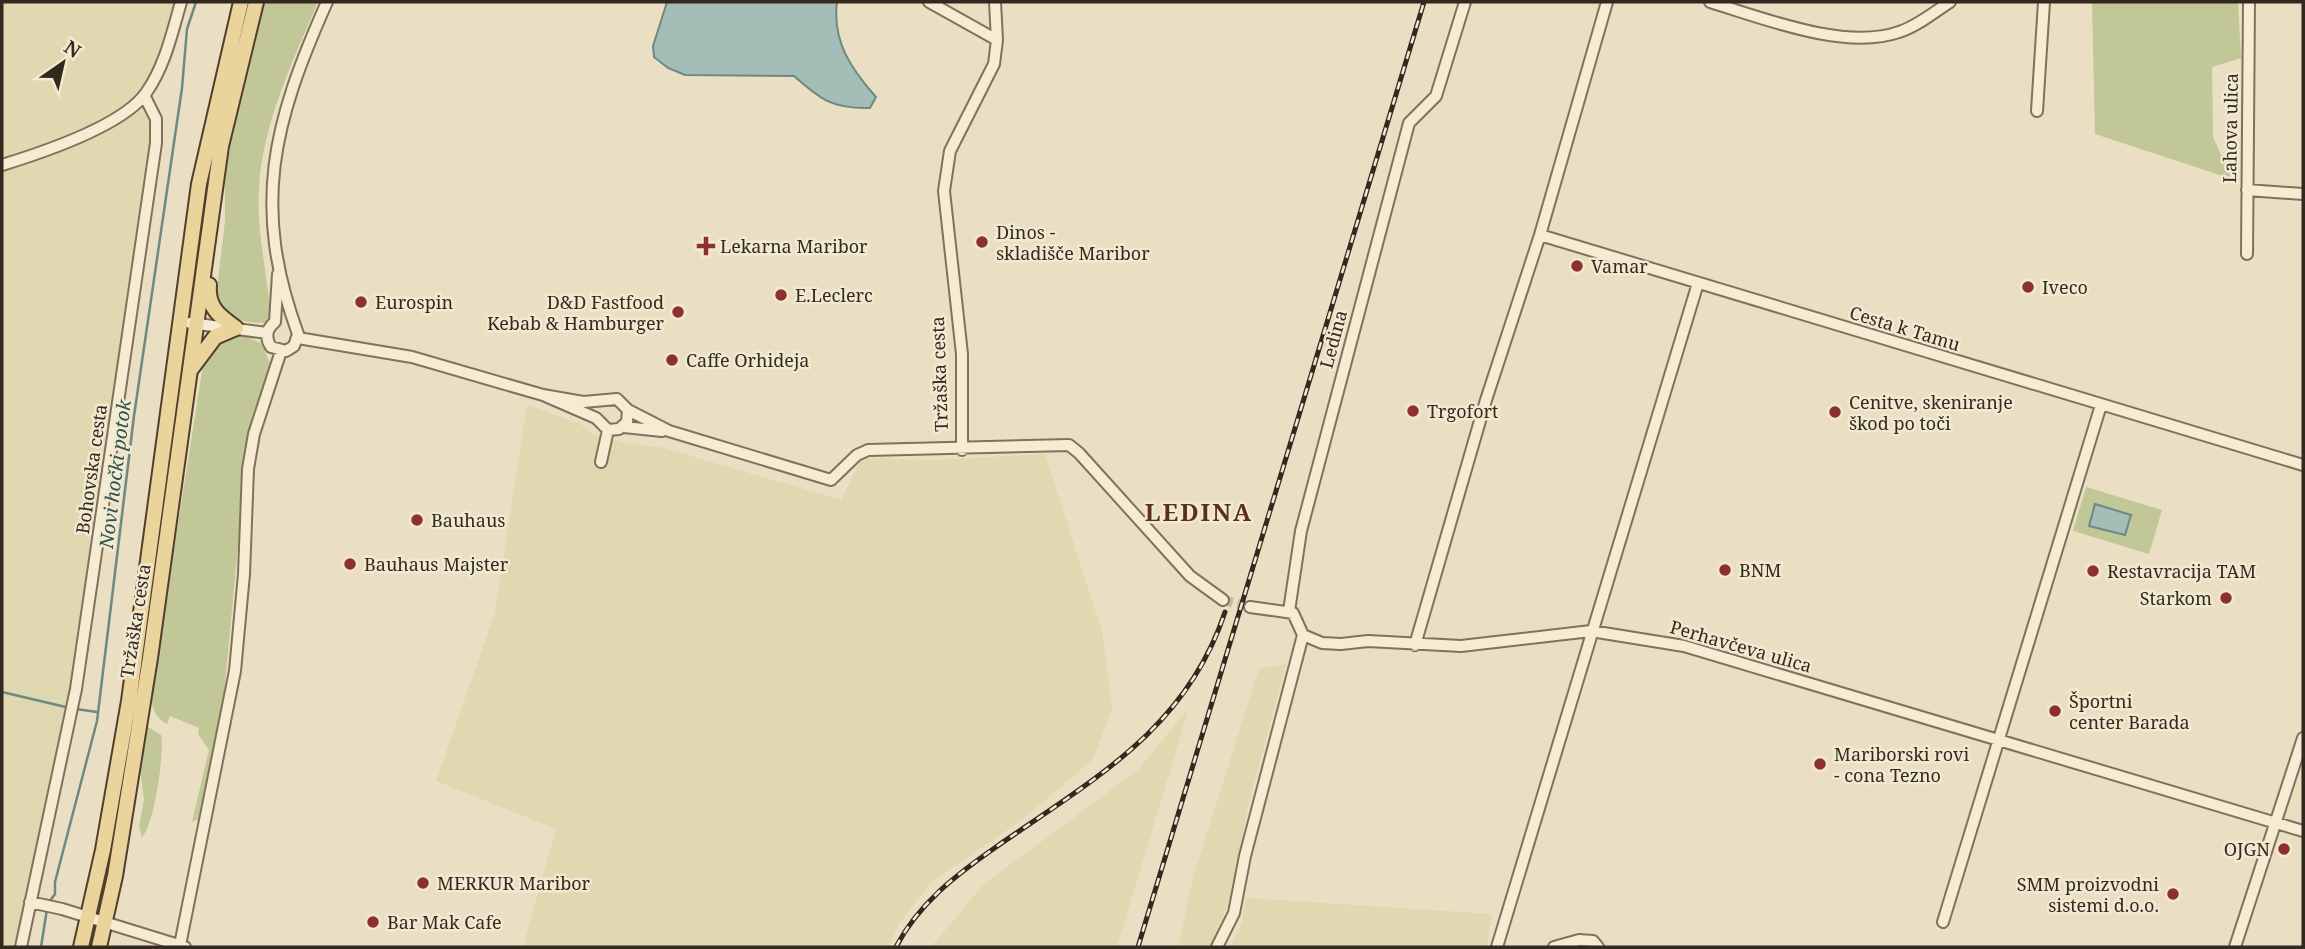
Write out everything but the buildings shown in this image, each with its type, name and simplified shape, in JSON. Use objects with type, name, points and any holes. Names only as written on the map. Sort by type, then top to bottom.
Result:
[{"type":"main road","name":"Tržaška cesta","points":[[81,947],[117,775],[136,658],[199,184],[241,2]]},
{"type":"main road","name":"Tržaška cesta","points":[[99,947],[150,658],[221,146],[256,2]]},
{"type":"main road","points":[[191,370],[215,337],[236,328],[215,311],[208,299],[211,265],[207,248]]},
{"type":"street","points":[[2,166],[83,135],[130,108],[144,95],[166,54],[181,2]]},
{"type":"street","points":[[298,338],[278,274],[271,220],[274,157],[288,99],[327,2]]},
{"type":"street","points":[[929,2],[997,40]]},
{"type":"street","name":"Tržaška cesta","points":[[668,431],[831,480],[857,455],[868,450],[962,450],[961,354],[944,206],[946,166],[963,124],[986,85],[994,64],[997,40],[995,2]]},
{"type":"street","name":"Ledina","points":[[1289,611],[1301,531],[1409,123],[1431,102],[1439,89],[1465,2]]},
{"type":"street","points":[[1415,645],[1486,400],[1540,235],[1607,2]]},
{"type":"street","points":[[1710,2],[1824,33],[1867,38],[1907,29],[1950,2]]},
{"type":"street","points":[[2037,111],[2044,2]]},
{"type":"street","name":"Lahova ulica","points":[[2247,254],[2249,2]]},
{"type":"street","name":"Bohovska cesta","points":[[21,947],[34,902],[74,701],[156,143],[156,119],[144,95]]},
{"type":"street","points":[[2247,190],[2303,194]]},
{"type":"street","name":"Cesta k Tamu","points":[[1540,235],[2303,465]]},
{"type":"street","points":[[267,333],[275,322],[278,274]]},
{"type":"street","points":[[1497,947],[1698,283]]},
{"type":"street","points":[[179,322],[267,333]]},
{"type":"street","points":[[275,322],[292,323]]},
{"type":"street","points":[[267,333],[271,347],[281,352],[290,349],[298,338]]},
{"type":"street","points":[[298,338],[412,357],[543,395],[596,418],[608,430]]},
{"type":"street","points":[[34,902],[183,946],[235,671],[244,564],[248,469],[254,434],[281,352]]},
{"type":"street","points":[[543,395],[603,401],[617,399],[628,410],[668,431]]},
{"type":"street","points":[[596,418],[597,409],[603,401]]},
{"type":"street","points":[[1943,922],[2101,405]]},
{"type":"street","points":[[624,426],[628,410]]},
{"type":"street","points":[[608,430],[624,426],[668,431]]},
{"type":"street","points":[[601,462],[608,430]]},
{"type":"street","points":[[962,450],[1054,444],[1074,448],[1189,576],[1223,600]]},
{"type":"street","points":[[1217,947],[1234,912],[1245,856],[1303,635],[1296,616],[1289,611],[1250,607]]},
{"type":"street","name":"Perhavčeva ulica","points":[[1303,635],[1322,643],[1368,641],[1461,646],[1591,631],[1684,646],[2303,831]]},
{"type":"street","points":[[2235,947],[2303,738]]},
{"type":"street","points":[[1554,947],[1586,940],[1593,941],[1598,947]]},
{"type":"shaded area","points":[[2,2],[181,2],[144,95],[156,119],[76,689],[21,947],[2,947]]},
{"type":"shaded area","points":[[527,405],[581,424],[590,433],[629,444],[660,447],[841,500],[862,458],[934,460],[1045,454],[1102,632],[1112,709],[1093,759],[1022,820],[932,881],[900,922],[889,947],[523,947],[556,829],[436,781],[495,613]]},
{"type":"shaded area","points":[[1286,664],[1250,799],[1230,899],[1210,947],[1178,947],[1193,878],[1259,669]]},
{"type":"shaded area","points":[[1189,708],[1117,947],[931,947],[984,884],[1138,770]]},
{"type":"shaded area","points":[[1246,898],[1492,914],[1487,947],[1230,947],[1242,924]]},
{"type":"green space","points":[[263,2],[318,2],[281,92],[266,139],[258,203],[271,316],[264,323],[235,319],[224,311],[216,298],[225,221],[225,180],[234,114]]},
{"type":"green space","points":[[2092,2],[2238,2],[2241,58],[2212,67],[2213,137],[2232,179],[2095,134]]},
{"type":"green space","points":[[230,336],[246,337],[261,343],[270,363],[242,465],[240,525],[224,695],[198,819],[192,822],[209,750],[198,734],[199,728],[170,716],[167,724],[156,714],[152,690],[203,365],[210,347]]},
{"type":"green space","points":[[2086,487],[2162,510],[2149,554],[2073,531]]},
{"type":"green space","points":[[145,725],[161,735],[162,744],[151,819],[142,837],[139,827],[144,799],[139,761]]},
{"type":"water","points":[[667,2],[837,2],[837,29],[845,54],[876,97],[870,108],[846,107],[820,97],[794,76],[685,75],[668,68],[654,57],[653,46]]},
{"type":"water","points":[[2095,504],[2131,515],[2125,535],[2089,526]]},
{"type":"waterway","name":"Novi hočki potok","points":[[49,902],[55,894],[55,882],[97,721],[134,416],[182,88],[187,29],[196,2]]},
{"type":"waterway","points":[[2,692],[70,708]]},
{"type":"waterway","points":[[76,709],[97,712]]},
{"type":"waterway","name":"Novi hočki potok","points":[[41,947],[47,909]]},
{"type":"tunnel","points":[[1223,600],[1250,607]]},
{"type":"railway","points":[[1138,947],[1424,2]]},
{"type":"railway","points":[[896,947],[927,903],[953,879],[1100,774],[1132,749],[1161,721],[1186,689],[1208,653],[1225,612]]},
{"type":"place","name":"Dinos - skladišče Maribor","points":[[982,242]]},
{"type":"place","name":"Lekarna Maribor","points":[[706,246]]},
{"type":"place","name":"Vamar","points":[[1577,266]]},
{"type":"place","name":"Iveco","points":[[2028,287]]},
{"type":"place","name":"E.Leclerc","points":[[781,295]]},
{"type":"place","name":"Eurospin","points":[[361,302]]},
{"type":"place","name":"D&D Fastfood Kebab & Hamburger","points":[[678,312]]},
{"type":"place","name":"Caffe Orhideja","points":[[672,360]]},
{"type":"place","name":"Trgofort","points":[[1413,411]]},
{"type":"place","name":"Cenitve, skeniranje škod po toči","points":[[1835,412]]},
{"type":"place","name":"Bauhaus","points":[[417,520]]},
{"type":"place","name":"Bauhaus Majster","points":[[350,564]]},
{"type":"place","name":"BNM","points":[[1725,570]]},
{"type":"place","name":"Restavracija TAM","points":[[2093,571]]},
{"type":"place","name":"Starkom","points":[[2226,598]]},
{"type":"place","name":"Športni center Barada","points":[[2055,711]]},
{"type":"place","name":"Mariborski rovi - cona Tezno","points":[[1820,764]]},
{"type":"place","name":"OJGN","points":[[2284,849]]},
{"type":"place","name":"MERKUR Maribor","points":[[423,883]]},
{"type":"place","name":"SMM proizvodni sistemi d.o.o.","points":[[2173,894]]},
{"type":"place","name":"Bar Mak Cafe","points":[[373,922]]},
{"type":"district","name":"LEDINA","points":[[1199,511]]}]
